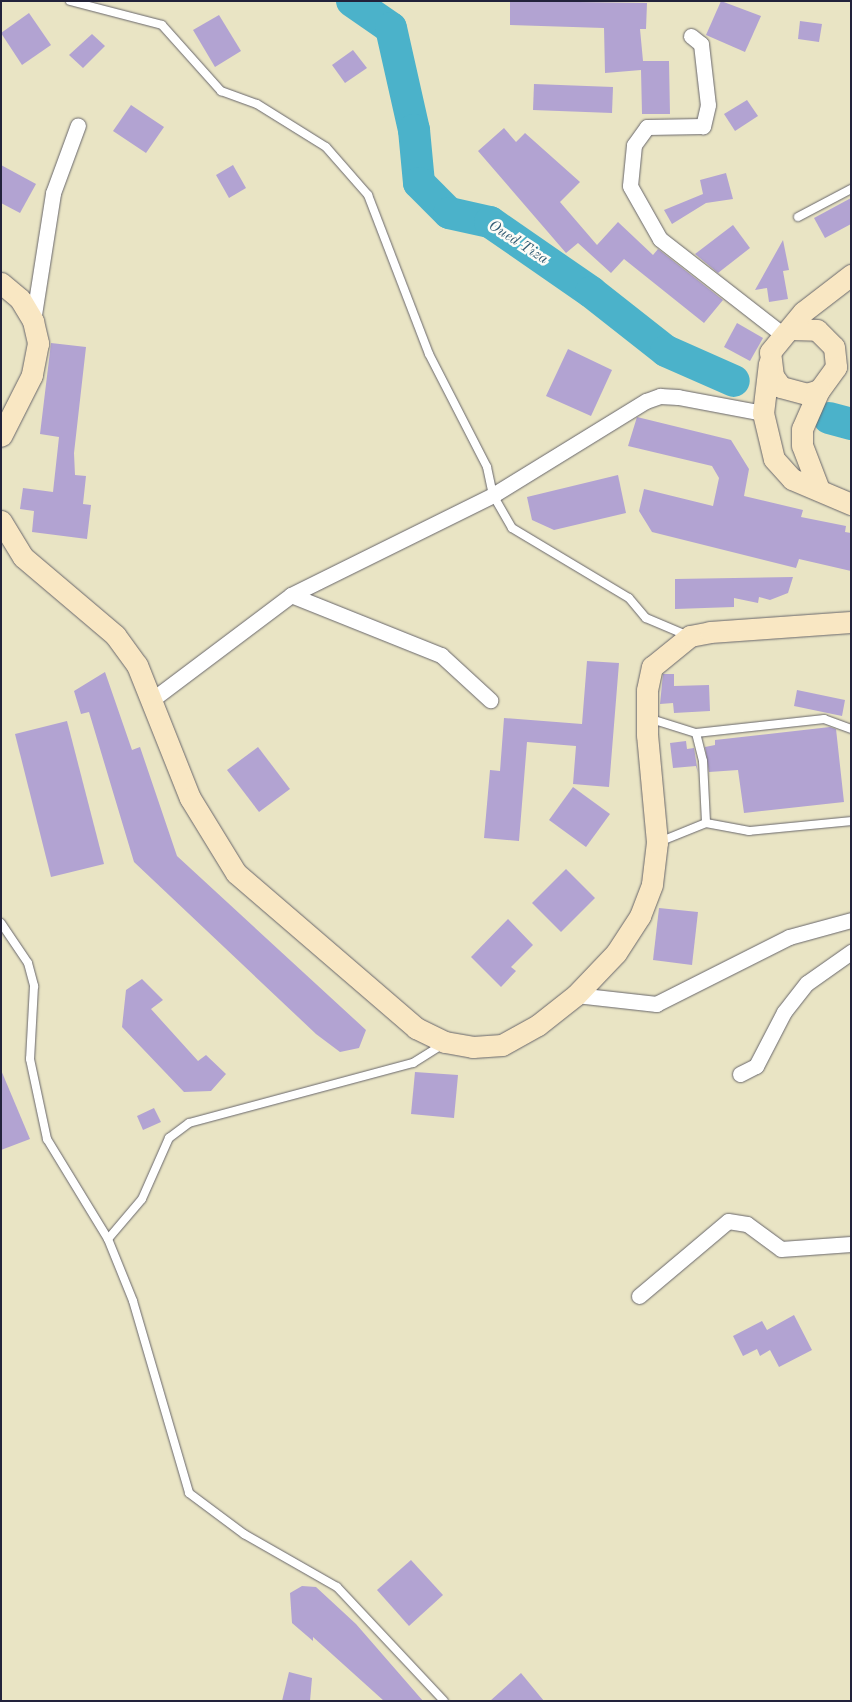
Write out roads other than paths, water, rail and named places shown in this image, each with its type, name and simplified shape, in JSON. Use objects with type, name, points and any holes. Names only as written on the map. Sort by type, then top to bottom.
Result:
[{"type":"main road","points":[[851,275],[803,312],[787,332],[769,363],[763,413],[766,439],[781,470],[792,479],[818,487],[851,504]]},
{"type":"main road","points":[[1,283],[20,299],[33,321],[38,343],[32,375],[1,436]]},
{"type":"main road","points":[[828,293],[823,316],[828,338]]},
{"type":"main road","points":[[787,332],[817,330],[828,338],[844,355],[833,376],[820,390],[802,429],[802,445],[818,487]]},
{"type":"main road","points":[[769,363],[781,387],[806,394],[820,390]]},
{"type":"main road","points":[[1,521],[24,557],[115,635],[137,665],[153,699],[190,798],[236,873],[416,1028],[445,1042],[502,1045],[538,1025],[576,995],[616,953],[640,916],[652,884],[657,842],[647,718],[652,667],[690,636],[851,622]]},
{"type":"street","points":[[692,36],[701,44],[708,104],[702,126],[647,127],[634,146],[630,186],[660,239],[787,332]]},
{"type":"street","points":[[33,321],[53,193],[78,125]]},
{"type":"street","points":[[153,699],[291,595],[493,495],[660,396],[763,413]]},
{"type":"street","points":[[291,595],[441,655],[490,700]]},
{"type":"street","points":[[576,995],[656,1004],[789,937],[851,920]]},
{"type":"street","points":[[740,1074],[756,1066],[784,1012],[807,983],[851,952]]},
{"type":"street","points":[[639,1296],[728,1221],[748,1224],[781,1249],[851,1244]]},
{"type":"lane","points":[[70,1],[162,25],[221,92],[257,104],[326,147],[368,195],[429,354],[488,467],[493,495],[512,528],[629,598],[646,618],[690,636]]},
{"type":"lane","points":[[798,217],[851,189]]},
{"type":"lane","points":[[647,718],[670,721],[696,733],[824,719],[851,729]]},
{"type":"lane","points":[[696,733],[703,762],[706,823]]},
{"type":"lane","points":[[657,842],[706,823],[748,831],[851,821]]},
{"type":"lane","points":[[1,923],[28,963],[34,986],[30,1059],[47,1139],[108,1239],[133,1301],[189,1493],[244,1534],[337,1587],[444,1701]]},
{"type":"lane","points":[[108,1239],[142,1199],[169,1138],[189,1123],[413,1063],[445,1042]]},
{"type":"waterway","name":"Oued Tiza","points":[[352,1],[391,28],[414,130],[419,183],[449,213],[490,222],[591,292],[666,351],[734,381]]},
{"type":"waterway","points":[[829,418],[851,424]]}]
